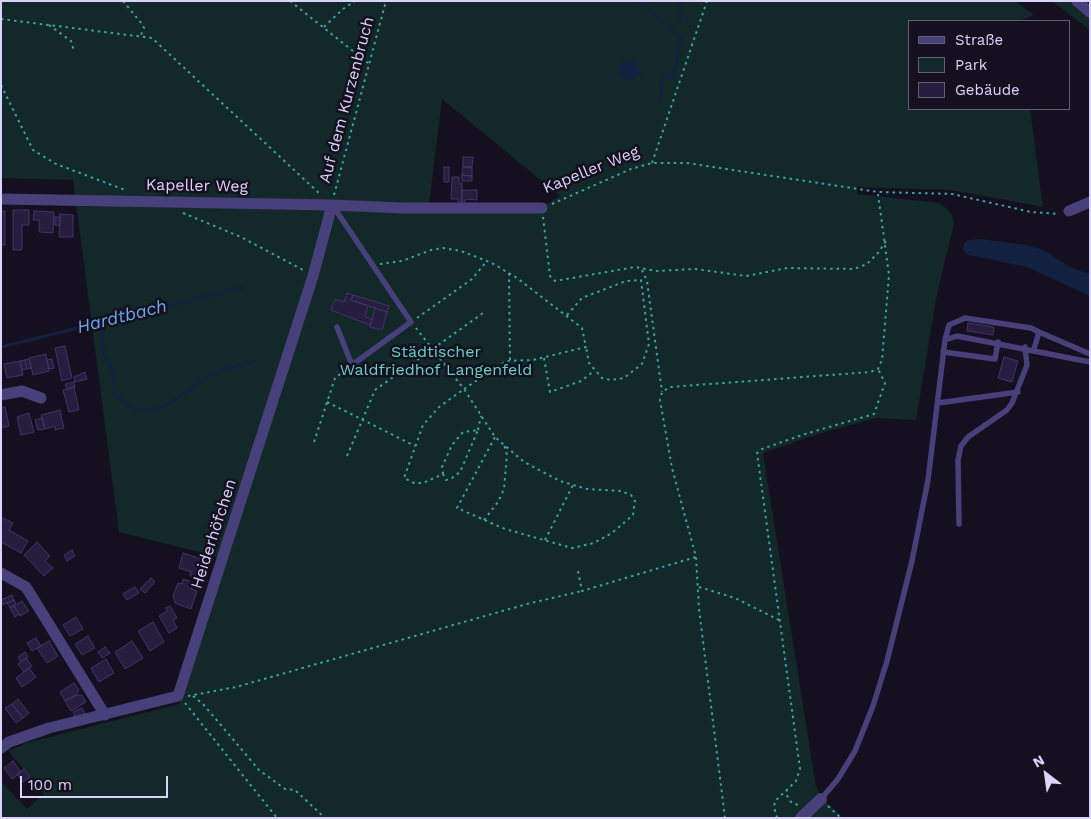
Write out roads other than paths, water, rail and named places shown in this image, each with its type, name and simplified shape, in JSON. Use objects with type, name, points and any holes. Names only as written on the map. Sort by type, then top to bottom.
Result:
[{"type":"street","points":[[1077,1],[1090,12]]},
{"type":"street","name":"Kapeller Weg","points":[[1,199],[332,204],[402,208],[542,208]]},
{"type":"street","points":[[1069,211],[1090,202]]},
{"type":"street","name":"Heiderhöfchen","points":[[105,715],[178,696],[313,276],[332,204]]},
{"type":"street","points":[[1,395],[22,392],[41,398]]},
{"type":"street","points":[[1,572],[26,587],[105,715],[49,728],[9,742],[1,748]]},
{"type":"street","points":[[801,818],[822,799]]},
{"type":"lane","points":[[332,204],[411,322],[352,365],[336,328]]},
{"type":"lane","points":[[822,799],[838,779],[855,751],[874,706],[887,661],[912,561],[928,480],[943,352],[949,325],[965,318],[1031,328],[1090,354]]},
{"type":"lane","points":[[1034,349],[1039,332]]},
{"type":"lane","points":[[945,340],[957,336],[998,342],[1090,362]]},
{"type":"lane","points":[[943,352],[995,359],[998,342]]},
{"type":"lane","points":[[959,524],[958,460],[961,446],[968,437],[1007,410],[1018,392],[1026,365],[1026,348]]},
{"type":"lane","points":[[938,403],[1018,392]]},
{"type":"water","points":[[632,59],[643,73],[630,81],[619,76],[617,70],[620,63]]},
{"type":"water","points":[[980,239],[1027,245],[1043,250],[1070,267],[1090,274],[1090,296],[1027,267],[968,255],[963,250],[964,244],[968,240]]},
{"type":"waterway","points":[[640,1],[680,38],[675,72],[662,80],[660,102]]},
{"type":"waterway","points":[[679,21],[680,1]]},
{"type":"waterway","name":"Hardtbach","points":[[1,347],[244,287]]},
{"type":"waterway","points":[[102,323],[103,353],[113,371],[115,395],[135,410],[151,410],[168,405],[211,374],[254,361]]},
{"type":"park label","name":"Städtischer Waldfriedhof Langenfeld","points":[[436,361]]}]
